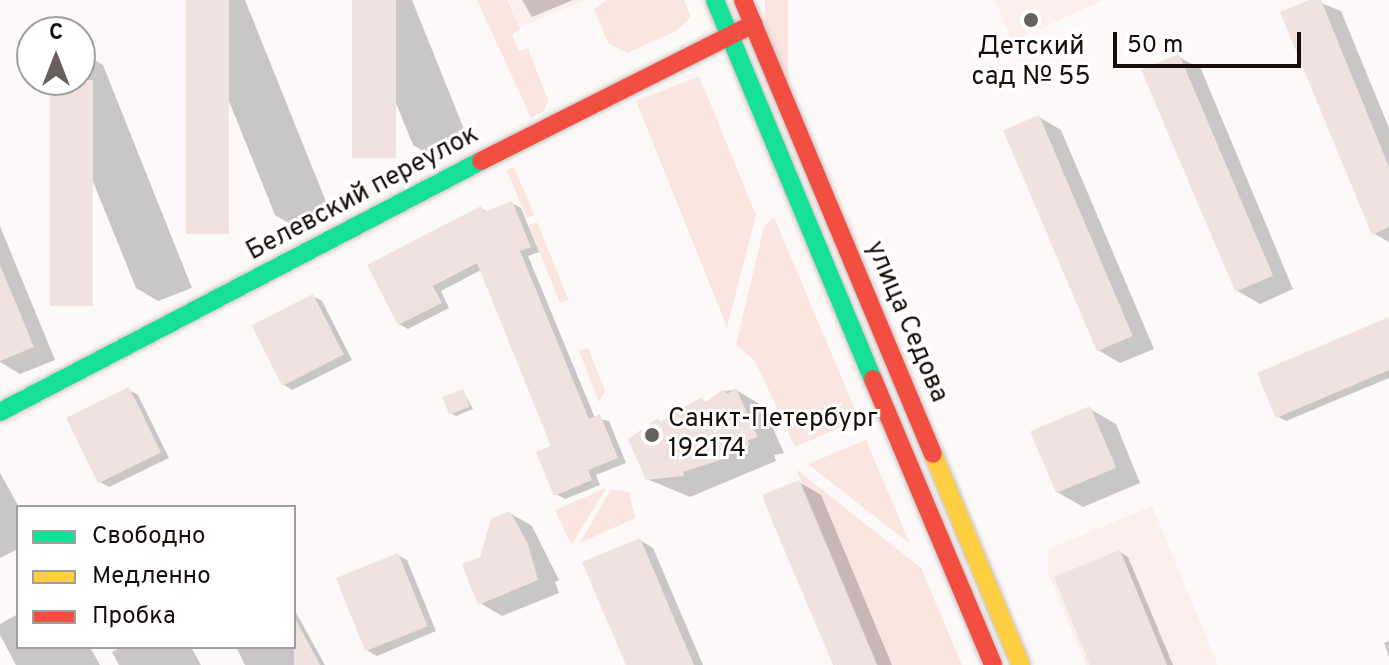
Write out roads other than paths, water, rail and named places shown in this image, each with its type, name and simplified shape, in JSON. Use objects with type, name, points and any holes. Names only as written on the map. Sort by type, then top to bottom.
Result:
[{"type":"main road","name":"улица Седова","points":[[715,0],[993,665]]},
{"type":"main road","name":"улица Седова","points":[[743,0],[1021,665]]},
{"type":"main road","name":"Белевский переулок","points":[[0,412],[753,24]]},
{"type":"place","name":"Детский сад № 55","points":[[1031,20]]},
{"type":"place","name":"Санкт-Петербург 192174","points":[[652,435]]}]
